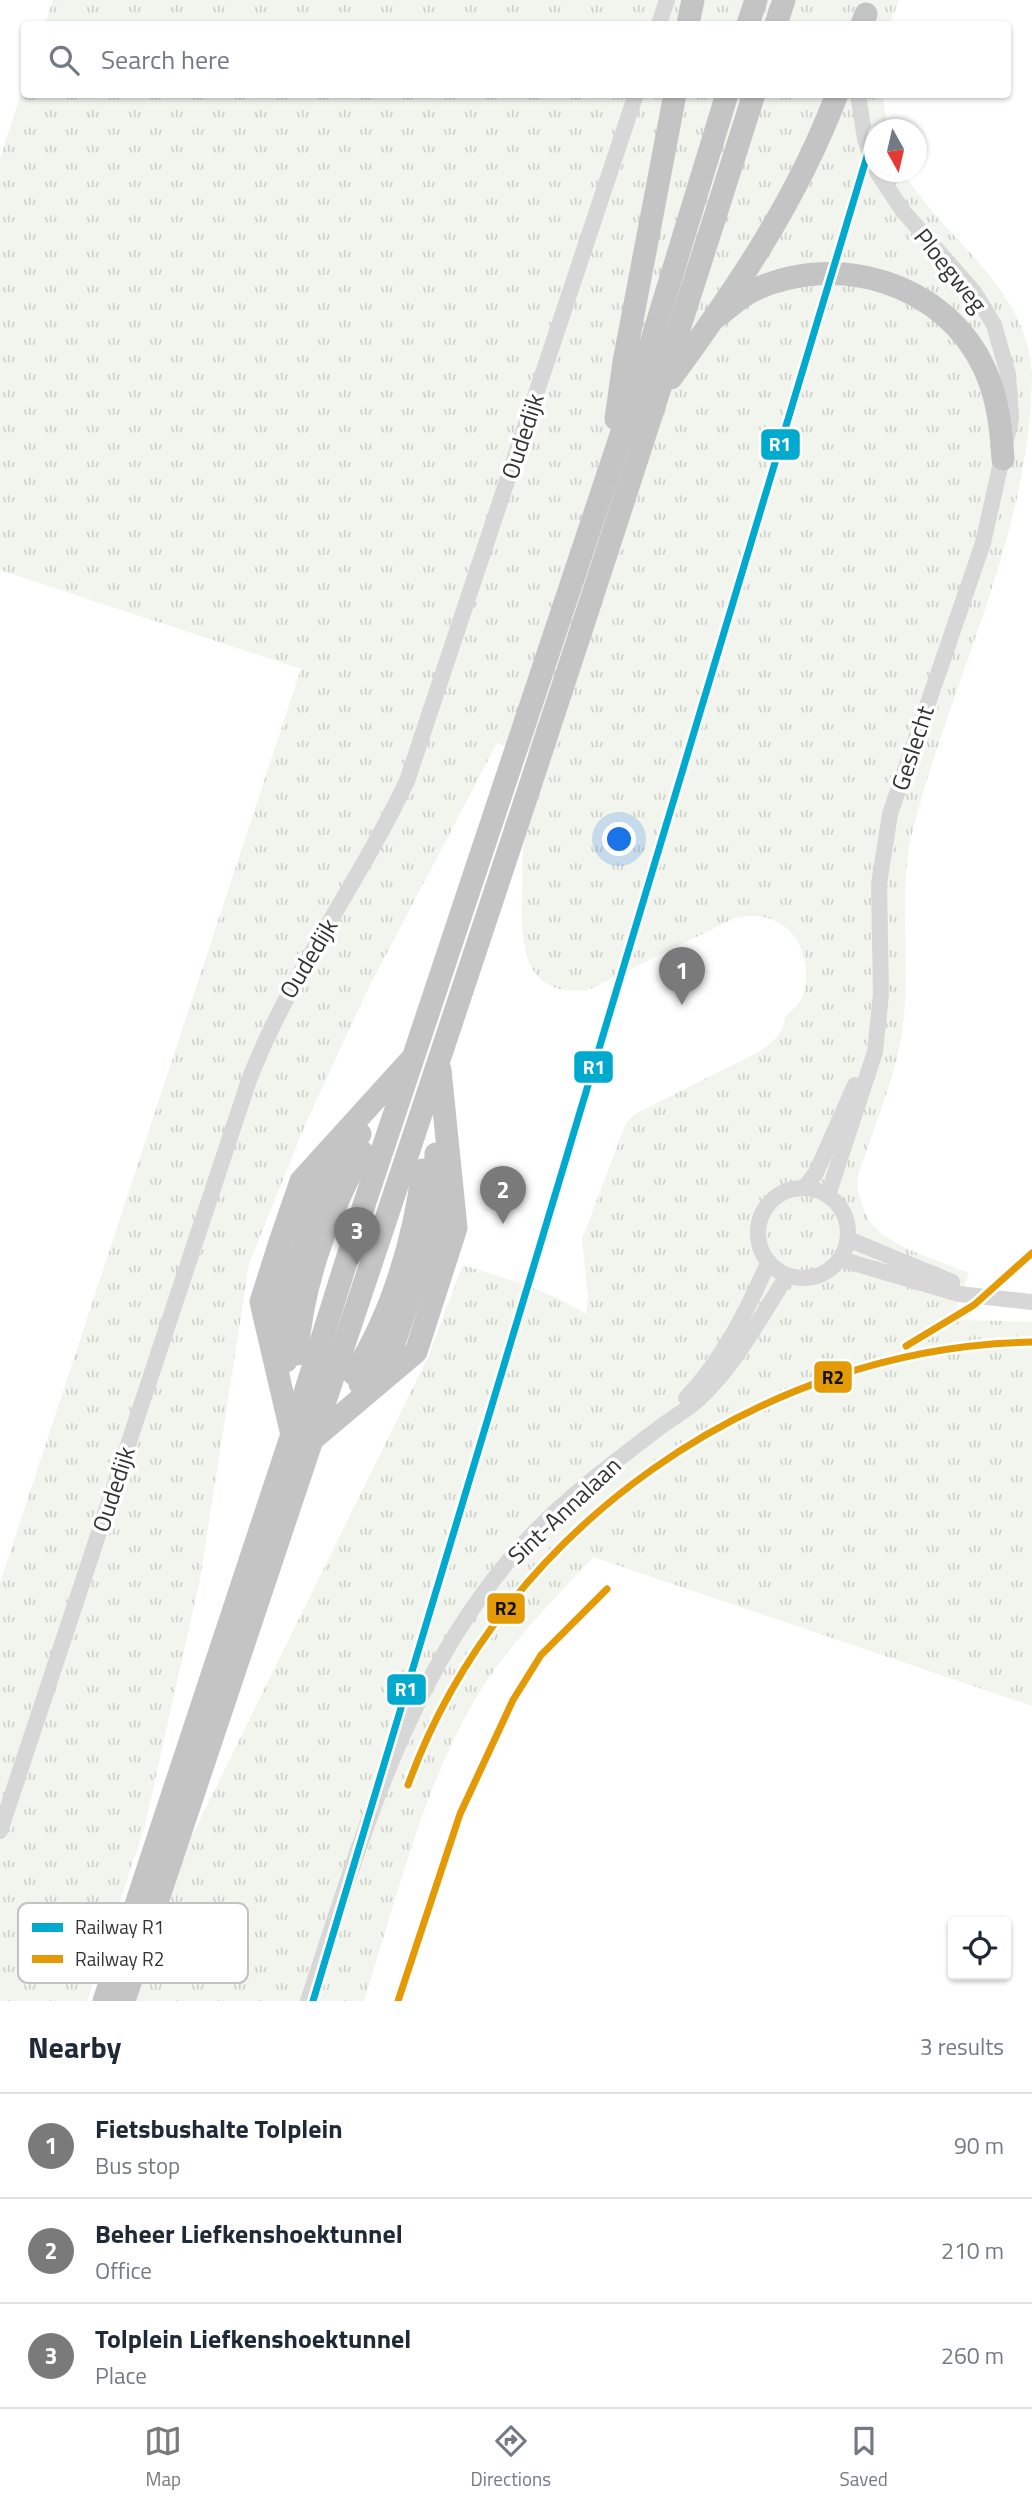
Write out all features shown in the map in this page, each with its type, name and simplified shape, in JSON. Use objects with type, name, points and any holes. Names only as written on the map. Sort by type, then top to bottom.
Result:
[{"type":"highway","points":[[689,21],[693,0]]},
{"type":"highway","points":[[749,21],[755,0]]},
{"type":"highway","points":[[777,21],[784,0]]},
{"type":"highway","points":[[610,469],[624,362],[673,98]]},
{"type":"highway","points":[[137,1903],[301,1438],[367,1284],[439,1060],[477,904],[726,98]]},
{"type":"highway","points":[[156,1903],[204,1757],[416,1055],[477,904],[659,395],[753,98]]},
{"type":"highway","points":[[659,395],[719,315],[777,224],[805,172],[834,98]]},
{"type":"highway","points":[[719,315],[751,291],[780,280],[816,273],[852,274],[905,289],[950,322],[965,338],[985,369],[996,400],[1003,459]]},
{"type":"highway","points":[[301,1438],[261,1302],[300,1181],[416,1055]]},
{"type":"highway","points":[[301,1438],[291,1311],[331,1190],[416,1055]]},
{"type":"highway","points":[[301,1438],[416,1352],[456,1228],[439,1060]]},
{"type":"highway","points":[[301,1438],[384,1343],[426,1219],[439,1060]]},
{"type":"highway","points":[[104,2001],[110,1983]]},
{"type":"highway","points":[[124,2001],[130,1983]]},
{"type":"street","points":[[660,21],[667,0]]},
{"type":"street","name":"Oudedijk","points":[[0,1831],[249,1080],[279,1009],[378,842],[407,780],[635,98]]},
{"type":"street","points":[[859,98],[864,133]]},
{"type":"street","name":"Ploegweg","points":[[884,182],[903,211],[974,292],[994,325],[1011,392],[1011,418],[1003,459]]},
{"type":"street","name":"Geslecht","points":[[828,1195],[875,1052],[881,994],[879,884],[890,814],[983,543],[1003,459]]},
{"type":"street","name":"Geslecht","points":[[804,1188],[816,1172],[869,1049],[874,1046]]},
{"type":"street","points":[[804,1188],[828,1195],[844,1214],[848,1240],[840,1259],[830,1270],[816,1277],[787,1276],[768,1263],[757,1236],[765,1208],[782,1193],[804,1188]]},
{"type":"street","points":[[848,1240],[961,1285],[969,1292]]},
{"type":"street","points":[[840,1259],[959,1294],[969,1292],[1032,1302]]},
{"type":"street","name":"Sint-Annalaan","points":[[673,1417],[674,1410],[722,1353],[753,1299],[768,1263]]},
{"type":"street","name":"Sint-Annalaan","points":[[308,2001],[401,1734],[459,1627],[503,1566],[552,1514],[702,1397],[722,1373],[787,1276]]},
{"type":"green space","points":[[53,0],[899,0],[891,21],[46,21]]},
{"type":"green space","points":[[21,94],[21,98],[883,98],[886,119],[864,119],[864,182],[910,182],[999,289],[1015,314],[1026,341],[1032,372],[1029,430],[1005,545],[914,825],[906,882],[903,1024],[891,1078],[859,1172],[857,1186],[871,1223],[889,1239],[969,1273],[953,1317],[966,1320],[1032,1322],[1032,1706],[593,1557],[500,1662],[455,1736],[424,1810],[364,2001],[136,2001],[142,1983],[248,1983],[248,1903],[169,1903],[190,1840],[428,1357],[463,1265],[542,1292],[586,1314],[588,1298],[582,1239],[626,1123],[635,1114],[759,1052],[780,1033],[785,1017],[803,994],[806,974],[804,956],[799,944],[792,934],[773,920],[749,916],[735,918],[588,990],[566,990],[550,985],[538,977],[525,950],[522,862],[529,822],[550,760],[497,743],[367,991],[305,1125],[249,1264],[200,1579],[145,1825],[119,1903],[18,1903],[18,1983],[93,1983],[87,2001],[0,2001],[0,1583],[301,669],[0,570],[0,158]]},
{"type":"rail line","name":"R1","points":[[313,2001],[864,166]]},
{"type":"rail line","name":"R2","points":[[906,1346],[974,1305],[1032,1253]]},
{"type":"rail line","name":"R2","points":[[408,1785],[450,1692],[506,1608],[575,1533],[653,1469],[740,1417],[833,1377],[931,1352],[1032,1342]]},
{"type":"rail line","name":"R2","points":[[398,2001],[460,1814],[513,1700],[541,1655],[607,1589]]},
{"type":"place","name":"Fietsbushalte Tolplein","points":[[682,1005]]},
{"type":"place","name":"Beheer Liefkenshoektunnel","points":[[503,1224]]},
{"type":"place","name":"Tolplein Liefkenshoektunnel","points":[[357,1265]]}]
